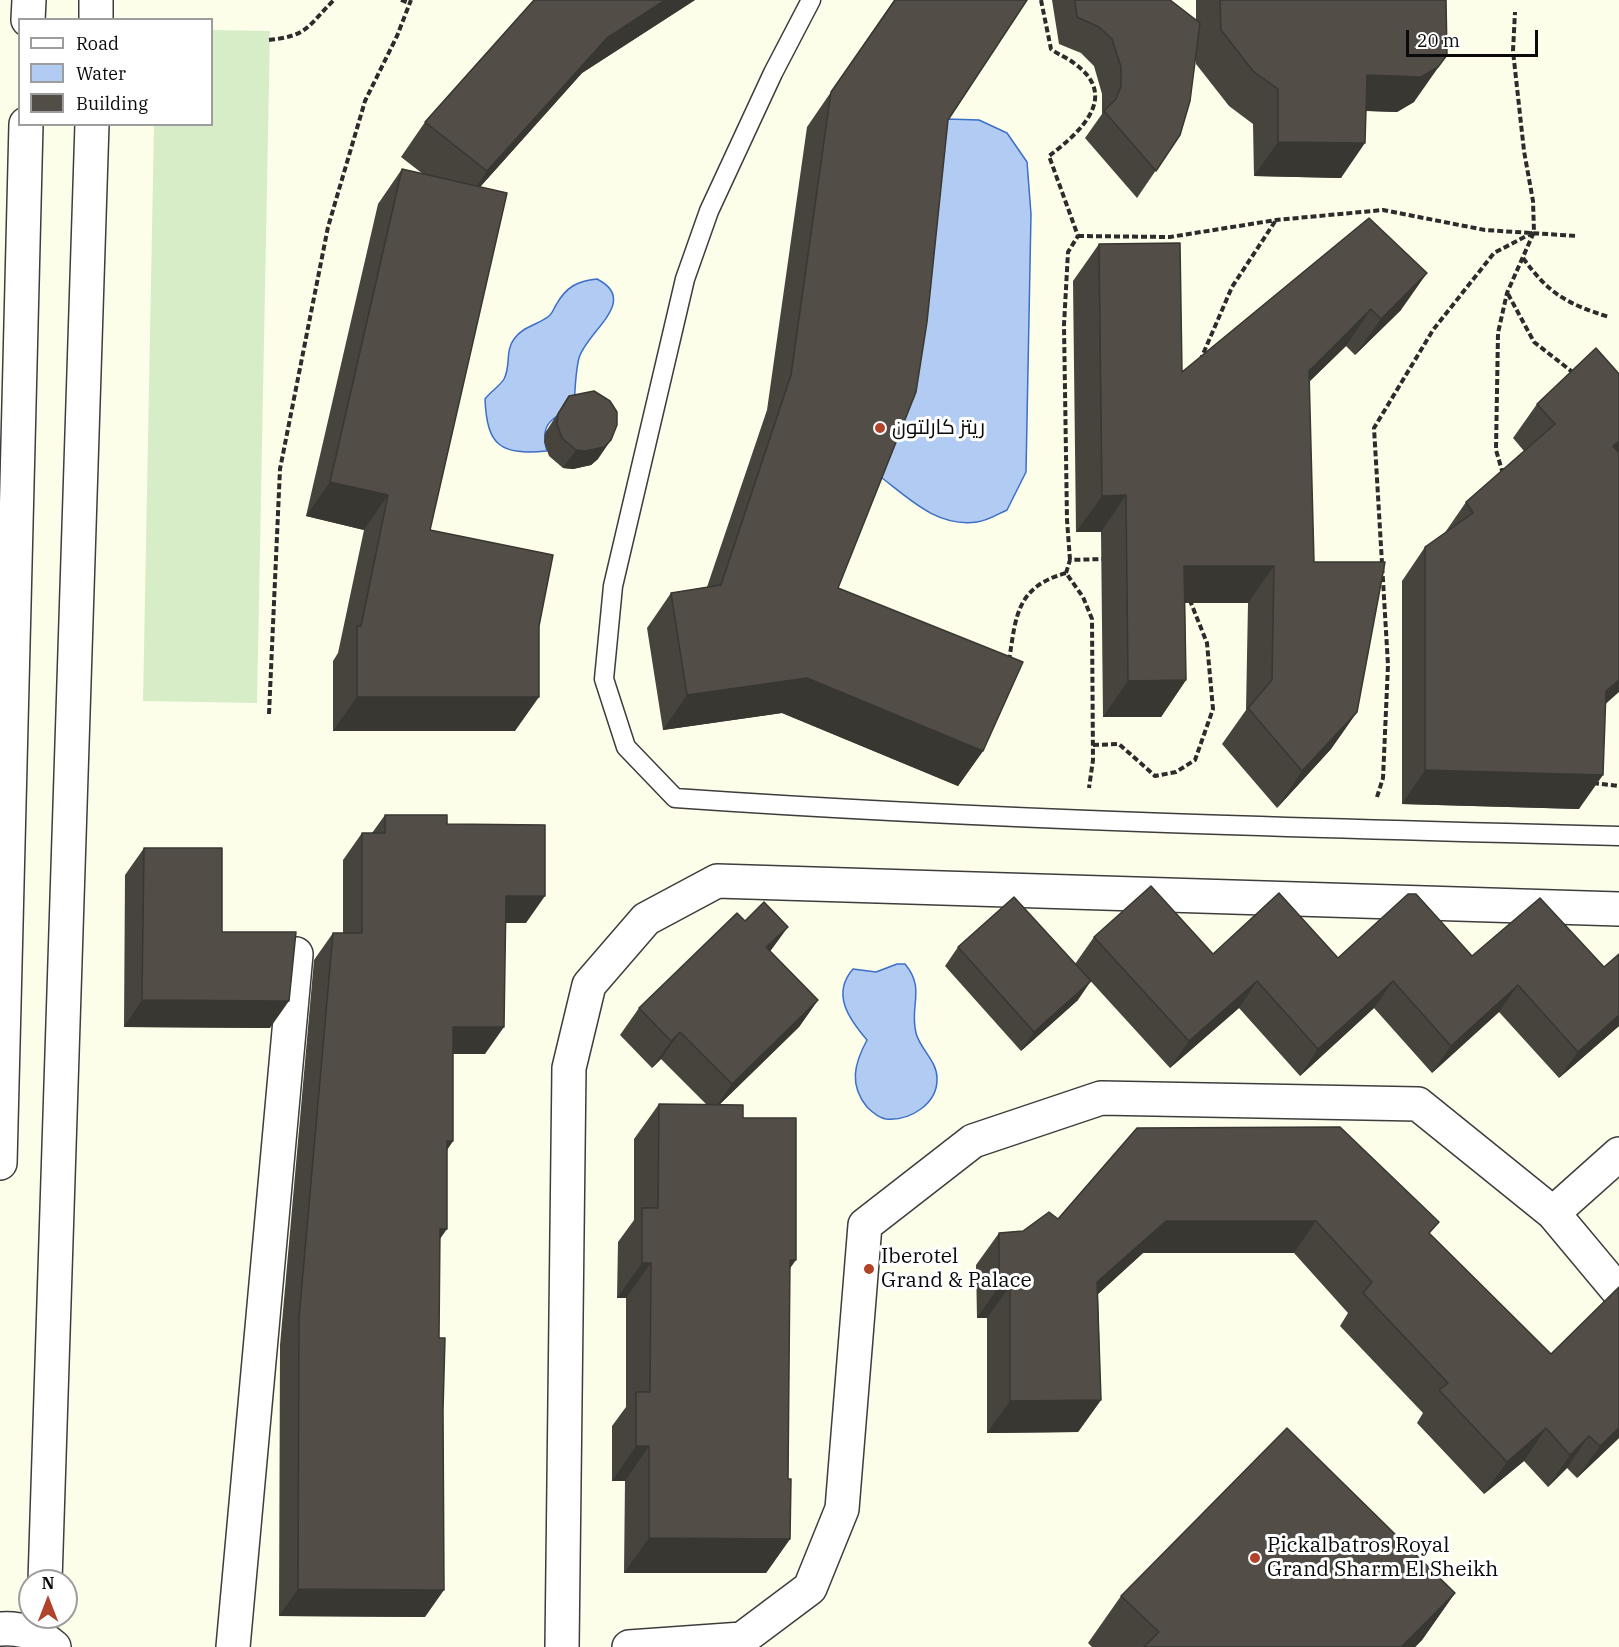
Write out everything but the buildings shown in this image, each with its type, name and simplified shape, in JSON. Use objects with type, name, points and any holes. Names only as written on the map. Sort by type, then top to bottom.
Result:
[{"type":"street","points":[[28,18],[29,0]]},
{"type":"street","points":[[96,0],[96,18]]},
{"type":"street","points":[[0,1163],[8,487],[26,126]]},
{"type":"street","points":[[45,1569],[92,126]]},
{"type":"street","points":[[561,1647],[569,1068],[589,985],[646,919],[717,881],[1619,909]]},
{"type":"street","points":[[233,1647],[296,954]]},
{"type":"street","points":[[629,1647],[742,1639],[810,1588],[842,1509],[865,1226],[973,1141],[1101,1098],[1418,1104],[1553,1213],[1619,1292]]},
{"type":"street","points":[[1553,1213],[1619,1154]]},
{"type":"street","points":[[0,1629],[47,1634]]},
{"type":"lane","points":[[812,0],[773,72],[709,211],[685,279],[613,586],[604,679],[626,747],[675,798],[818,808],[1084,820],[1619,836]]},
{"type":"path","points":[[269,40],[292,37],[315,24],[334,0]]},
{"type":"path","points":[[269,714],[280,470],[328,227],[365,101],[397,36],[410,2],[401,0]]},
{"type":"path","points":[[1041,0],[1051,49],[1075,64],[1094,88],[1095,105],[1088,120],[1076,135],[1049,156],[1078,236]]},
{"type":"path","points":[[1505,480],[1496,450],[1498,333],[1508,293],[1534,232],[1533,201],[1524,151],[1513,51],[1515,12]]},
{"type":"path","points":[[1078,236],[1170,237],[1276,220],[1383,210],[1485,230],[1577,236]]},
{"type":"path","points":[[1197,368],[1232,287],[1276,220]]},
{"type":"path","points":[[1366,829],[1383,778],[1388,665],[1374,428],[1433,330],[1494,253],[1534,232]]},
{"type":"path","points":[[1066,573],[1070,560],[1067,520],[1064,326],[1068,252],[1078,236]]},
{"type":"path","points":[[1522,257],[1541,283],[1557,296],[1580,308],[1609,317]]},
{"type":"path","points":[[1508,293],[1534,342],[1576,375]]},
{"type":"path","points":[[1070,560],[1105,559]]},
{"type":"path","points":[[1066,573],[1083,597],[1092,619],[1093,745],[1084,820]]},
{"type":"path","points":[[1009,663],[1016,614],[1025,596],[1047,578],[1066,573]]},
{"type":"path","points":[[1093,745],[1119,744],[1155,776],[1176,772],[1195,760],[1212,709],[1207,643],[1187,594]]},
{"type":"path","points":[[1589,783],[1619,786]]},
{"type":"green space","points":[[213,30],[270,31],[257,703],[143,701],[154,126],[213,126]]},
{"type":"water","points":[[947,119],[979,120],[1007,133],[1027,162],[1031,214],[1026,472],[1007,510],[977,522],[947,520],[934,515],[921,508],[874,472]]},
{"type":"water","points":[[597,279],[609,288],[613,297],[612,307],[579,358],[574,409],[559,415],[549,423],[545,434],[547,451],[518,451],[500,445],[493,438],[489,428],[485,399],[504,379],[511,344],[522,331],[550,315],[560,299],[573,286]]},
{"type":"water","points":[[897,964],[905,964],[915,982],[914,1023],[916,1033],[934,1066],[937,1078],[933,1096],[921,1109],[904,1117],[886,1119],[873,1113],[867,1107],[858,1091],[855,1074],[867,1040],[849,1015],[843,997],[843,988],[853,969],[876,972]]},
{"type":"place","name":"ريتز كارلتون","points":[[880,428]]},
{"type":"place","name":"Iberotel Grand & Palace","points":[[869,1269]]},
{"type":"place","name":"Pickalbatros Royal Grand Sharm El Sheikh","points":[[1255,1558]]}]
